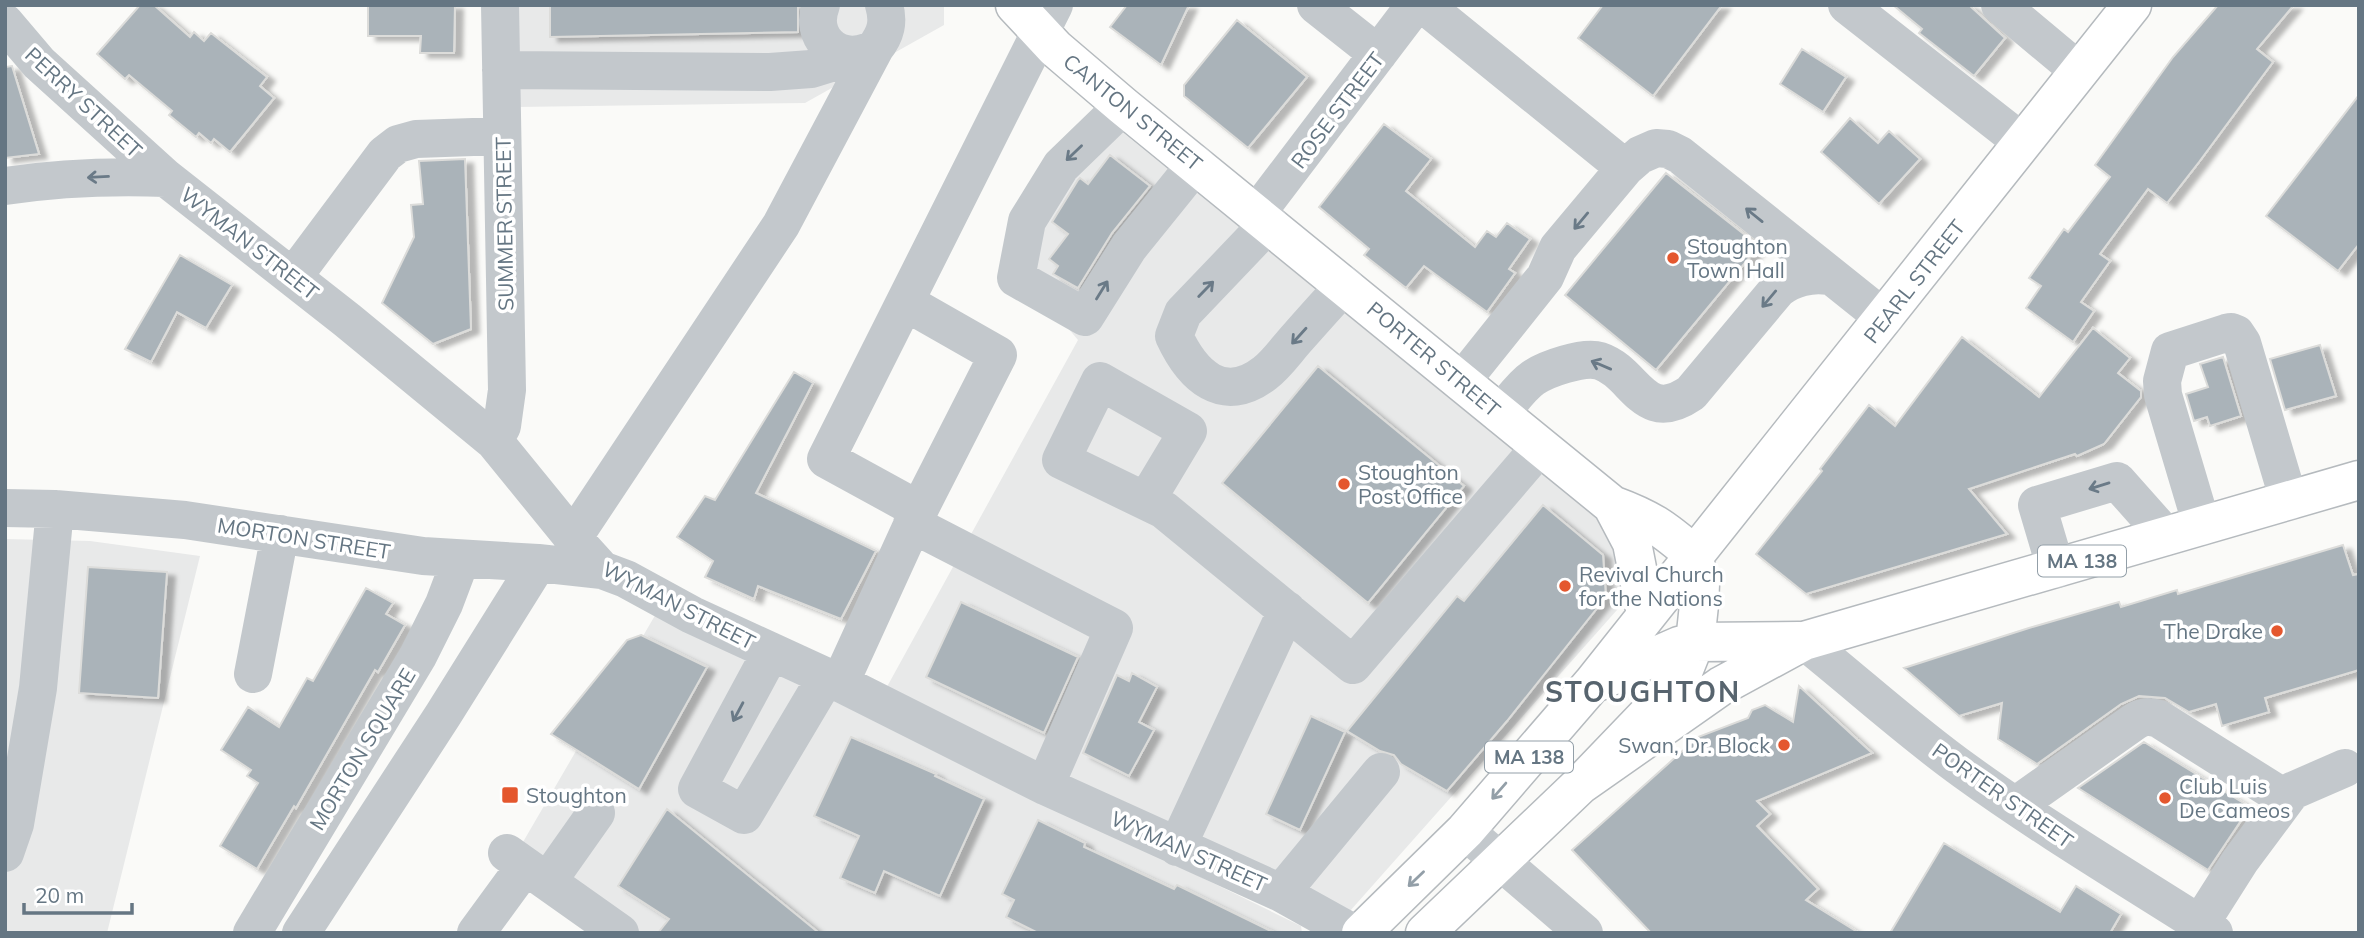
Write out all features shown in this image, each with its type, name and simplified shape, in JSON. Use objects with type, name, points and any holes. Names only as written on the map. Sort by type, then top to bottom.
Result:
[{"type":"main road","name":"PEARL STREET","points":[[1592,684],[2132,5]]},
{"type":"main road","name":"CANTON STREET","points":[[1036,14],[1123,106],[1263,218]]},
{"type":"main road","name":"PORTER STREET","points":[[1263,218],[1612,505],[1656,524],[1693,554]]},
{"type":"main road","name":"MA 138","points":[[1580,785],[1721,686],[1804,640],[2359,480]]},
{"type":"main road","name":"PORTER STREET","points":[[1612,505],[1632,543],[1646,614]]},
{"type":"main road","name":"MA 138","points":[[1424,933],[1580,785],[1655,707],[1684,672],[1695,642],[1700,584],[1693,554]]},
{"type":"main road","name":"MA 138","points":[[1361,933],[1465,831],[1592,684],[1679,646],[1695,642],[1804,640]]},
{"type":"street","name":"SUMMER STREET","points":[[494,441],[502,426],[507,390],[500,5]]},
{"type":"street","points":[[821,5],[817,19],[818,30],[831,49],[880,28]]},
{"type":"street","points":[[1316,5],[1378,54]]},
{"type":"street","name":"ROSE STREET","points":[[1345,285],[1266,372],[1249,383],[1228,387],[1211,384],[1197,374],[1181,352],[1174,336],[1183,313],[1263,218],[1415,5]]},
{"type":"street","points":[[1424,5],[1625,168]]},
{"type":"street","points":[[1847,5],[2022,142]]},
{"type":"street","points":[[2000,5],[2078,71]]},
{"type":"street","points":[[1036,14],[905,302],[826,459],[916,517],[1114,628],[1045,786]]},
{"type":"street","name":"PERRY STREET","points":[[5,23],[39,62],[166,178]]},
{"type":"street","points":[[501,70],[770,72],[811,69],[880,28]]},
{"type":"street","points":[[573,538],[781,225],[880,28]]},
{"type":"street","points":[[1123,106],[1061,166],[1027,221],[1016,278],[1085,317],[1129,247],[1196,164]]},
{"type":"street","points":[[293,277],[385,154],[398,144],[416,139],[502,136]]},
{"type":"street","points":[[1461,382],[1545,277],[1555,253],[1625,168],[1640,155],[1656,148],[1668,149],[1680,155],[1884,318]]},
{"type":"street","name":"WYMAN STREET","points":[[5,186],[117,176],[166,178],[293,277],[494,441],[602,570],[626,579],[692,615],[833,680],[1045,786],[1281,893],[1353,933]]},
{"type":"street","points":[[1500,414],[1532,379],[1566,365],[1588,360],[1600,361],[1650,401],[1667,404],[1676,402],[1691,393],[1784,284],[1814,275],[1829,276]]},
{"type":"street","points":[[771,652],[697,789],[744,815],[833,680],[998,355],[905,302]]},
{"type":"street","points":[[2184,531],[2162,382],[2170,351],[2231,332],[2236,334],[2242,343],[2289,501]]},
{"type":"street","points":[[1146,501],[1164,510],[1353,665],[1540,447]]},
{"type":"street","points":[[2056,569],[2037,505],[2117,481],[2184,531]]},
{"type":"street","name":"MORTON STREET","points":[[5,508],[55,509],[185,520],[423,556],[538,562],[602,570]]},
{"type":"street","points":[[5,853],[15,824],[38,688],[55,509]]},
{"type":"street","points":[[253,674],[280,534]]},
{"type":"street","name":"MORTON SQUARE","points":[[252,933],[418,656],[444,604],[461,559]]},
{"type":"street","points":[[301,933],[443,715],[538,562]]},
{"type":"street","points":[[1177,848],[1287,610]]},
{"type":"street","name":"PORTER STREET","points":[[1804,640],[1912,731],[2015,806],[2207,928]]},
{"type":"street","points":[[2015,806],[2134,722],[2151,716],[2286,799]]},
{"type":"street","points":[[2207,928],[2240,861],[2292,791],[2345,768]]},
{"type":"street","points":[[1281,893],[1381,772]]},
{"type":"street","points":[[476,933],[527,867],[596,813]]},
{"type":"street","points":[[1465,831],[1584,933]]},
{"type":"street","points":[[308,841],[343,867]]},
{"type":"street","points":[[527,867],[612,930]]},
{"type":"shaded area","points":[[518,5],[944,5],[944,25],[805,103],[517,107]]},
{"type":"shaded area","points":[[1094,109],[1608,527],[1625,601],[1350,911],[883,694],[1078,340],[1011,260]]},
{"type":"shaded area","points":[[5,539],[90,541],[200,556],[107,933],[5,933]]},
{"type":"shaded area","points":[[657,612],[1301,926],[1302,933],[641,933],[523,842]]},
{"type":"building","points":[[140,5],[154,5],[190,37],[194,32],[204,41],[211,33],[267,77],[260,86],[274,98],[230,152],[214,139],[211,143],[199,133],[196,137],[169,115],[172,111],[129,75],[125,79],[97,54]]},
{"type":"building","points":[[368,5],[455,5],[454,53],[420,53],[421,36],[368,36]]},
{"type":"building","points":[[550,5],[798,5],[798,32],[550,37]]},
{"type":"building","points":[[1127,5],[1189,5],[1161,65],[1110,27]]},
{"type":"building","points":[[1603,5],[1722,5],[1653,96],[1578,38]]},
{"type":"building","points":[[1893,5],[1969,5],[2005,38],[1974,76],[1919,33],[1922,29]]},
{"type":"building","points":[[2218,5],[2294,5],[2257,49],[2273,62],[2199,162],[2167,203],[2148,189],[2100,254],[2110,261],[2081,302],[2094,311],[2073,342],[2026,308],[2041,286],[2029,278],[2064,229],[2068,232],[2110,177],[2095,165],[2173,57]]},
{"type":"building","points":[[1237,20],[1307,77],[1248,148],[1184,96],[1184,85]]},
{"type":"building","points":[[1802,49],[1846,77],[1823,112],[1780,84]]},
{"type":"building","points":[[12,66],[39,154],[5,158],[5,67]]},
{"type":"building","points":[[2359,95],[2359,244],[2338,271],[2266,216]]},
{"type":"building","points":[[1850,118],[1878,143],[1889,131],[1920,159],[1879,204],[1821,152]]},
{"type":"building","points":[[1384,124],[1431,159],[1406,191],[1475,247],[1487,231],[1496,237],[1507,223],[1530,239],[1509,269],[1515,273],[1487,312],[1424,266],[1406,288],[1364,255],[1369,249],[1319,207]]},
{"type":"building","points":[[1110,155],[1150,186],[1112,233],[1078,288],[1053,274],[1058,266],[1049,259],[1068,234],[1052,222],[1078,180],[1080,178],[1088,184]]},
{"type":"building","points":[[465,159],[471,329],[433,344],[382,303],[414,237],[411,205],[423,204],[419,161]]},
{"type":"building","name":"Stoughton Town Hall","points":[[1666,173],[1759,246],[1656,370],[1565,295]]},
{"type":"building","points":[[180,255],[232,285],[206,328],[177,312],[151,362],[125,349]]},
{"type":"building","points":[[2093,328],[2130,358],[2118,373],[2141,391],[2141,397],[2104,444],[2077,456],[2075,454],[1969,489],[2007,534],[1806,594],[1756,554],[1822,471],[1820,469],[1869,405],[1895,426],[1962,337],[2039,397]]},
{"type":"building","points":[[2320,345],[2336,396],[2285,410],[2270,359]]},
{"type":"building","points":[[2223,357],[2241,416],[2210,426],[2207,417],[2194,421],[2186,394],[2208,387],[2200,364]]},
{"type":"building","points":[[1318,366],[1464,486],[1368,603],[1222,483]]},
{"type":"building","points":[[794,372],[813,383],[756,493],[876,551],[841,619],[758,586],[754,599],[705,577],[713,561],[677,537],[705,496],[715,500]]},
{"type":"building","points":[[1543,505],[1603,555],[1606,597],[1447,791],[1401,764],[1394,755],[1380,751],[1347,731],[1457,596],[1464,601]]},
{"type":"building","points":[[2343,545],[2353,575],[2359,574],[2359,670],[2265,698],[2269,712],[2222,726],[2216,704],[2189,712],[2165,698],[2139,696],[2121,704],[2037,764],[1998,739],[2002,703],[1959,716],[1904,668],[2119,602],[2121,607],[2177,590],[2178,594]]},
{"type":"building","points":[[88,567],[167,572],[158,698],[79,693]]},
{"type":"building","points":[[366,588],[393,603],[386,614],[405,625],[378,672],[375,670],[296,808],[294,806],[257,869],[220,846],[258,783],[247,776],[251,770],[221,750],[248,707],[279,727],[307,678],[313,681]]},
{"type":"building","points":[[961,602],[1078,657],[1044,733],[926,677]]},
{"type":"building","points":[[641,635],[707,667],[639,789],[551,734],[627,640]]},
{"type":"building","points":[[1132,673],[1157,687],[1139,722],[1154,730],[1129,776],[1083,753],[1117,675],[1129,681]]},
{"type":"building","points":[[1799,686],[1872,753],[1757,801],[1770,814],[1757,826],[1818,889],[1806,900],[1859,933],[1651,933],[1572,850],[1698,737],[1748,718],[1752,710],[1765,705],[1793,722]]},
{"type":"building","points":[[1311,716],[1345,732],[1300,830],[1266,814]]},
{"type":"building","points":[[851,737],[936,774],[935,776],[984,799],[940,896],[884,871],[875,893],[840,878],[859,836],[814,816]]},
{"type":"building","name":"Club Luis De Cameos","points":[[2144,742],[2250,807],[2208,870],[2078,788]]},
{"type":"building","points":[[667,809],[819,933],[658,933],[669,919],[618,886]]},
{"type":"building","points":[[1038,820],[1085,843],[1084,847],[1174,889],[1177,885],[1275,933],[1038,933],[1006,917],[1014,900],[1002,894]]},
{"type":"building","points":[[1944,843],[2060,912],[2076,886],[2121,914],[2110,933],[1890,933]]},
{"type":"place","name":"Stoughton Town Hall","points":[[1673,258]]},
{"type":"place","name":"Stoughton Post Office","points":[[1344,484]]},
{"type":"place","name":"Revival Church for the Nations","points":[[1565,586]]},
{"type":"place","name":"The Drake","points":[[2277,631]]},
{"type":"place","name":"Swan, Dr. Block","points":[[1784,745]]},
{"type":"place","name":"Stoughton","points":[[510,795]]},
{"type":"place","name":"Club Luis De Cameos","points":[[2165,798]]},
{"type":"district","name":"STOUGHTON","points":[[1643,691]]}]
